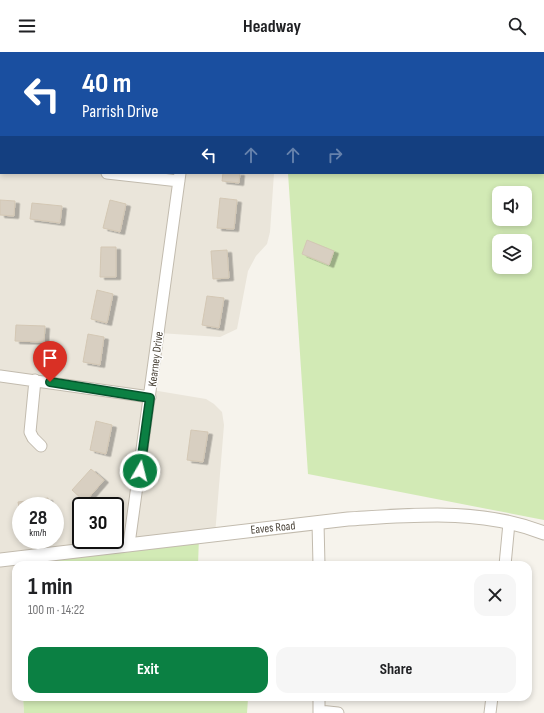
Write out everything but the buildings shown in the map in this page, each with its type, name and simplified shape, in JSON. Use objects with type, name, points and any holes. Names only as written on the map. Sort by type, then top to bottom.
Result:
[{"type":"street","points":[[126,174],[179,177]]},
{"type":"street","name":"Kearney Drive","points":[[129,544],[179,177]]},
{"type":"street","points":[[0,376],[36,380],[150,398]]},
{"type":"street","points":[[36,380],[30,432],[33,438],[41,446]]},
{"type":"street","name":"Eaves Road","points":[[0,560],[129,544],[318,524],[348,519],[430,514],[483,517],[509,523],[544,534]]},
{"type":"street","points":[[505,561],[509,523]]},
{"type":"street","points":[[318,524],[319,561]]},
{"type":"street","points":[[319,701],[319,712],[338,713]]},
{"type":"street","points":[[490,713],[492,701]]},
{"type":"shaded area","points":[[0,174],[274,174],[270,232],[267,244],[256,256],[248,271],[237,329],[220,337],[159,333],[152,390],[206,399],[222,412],[224,425],[215,535],[124,546],[124,497],[72,497],[72,549],[97,549],[30,557],[30,561],[12,561],[12,701],[23,701],[24,713],[0,713]]},
{"type":"green space","points":[[288,174],[544,174],[544,520],[308,474]]},
{"type":"green space","points":[[199,537],[198,561],[31,561],[30,556],[92,549],[124,549],[124,545]]},
{"type":"green space","points":[[23,701],[248,701],[247,713],[24,713]]},
{"type":"route","points":[[50,382],[150,398],[140,471]]}]
